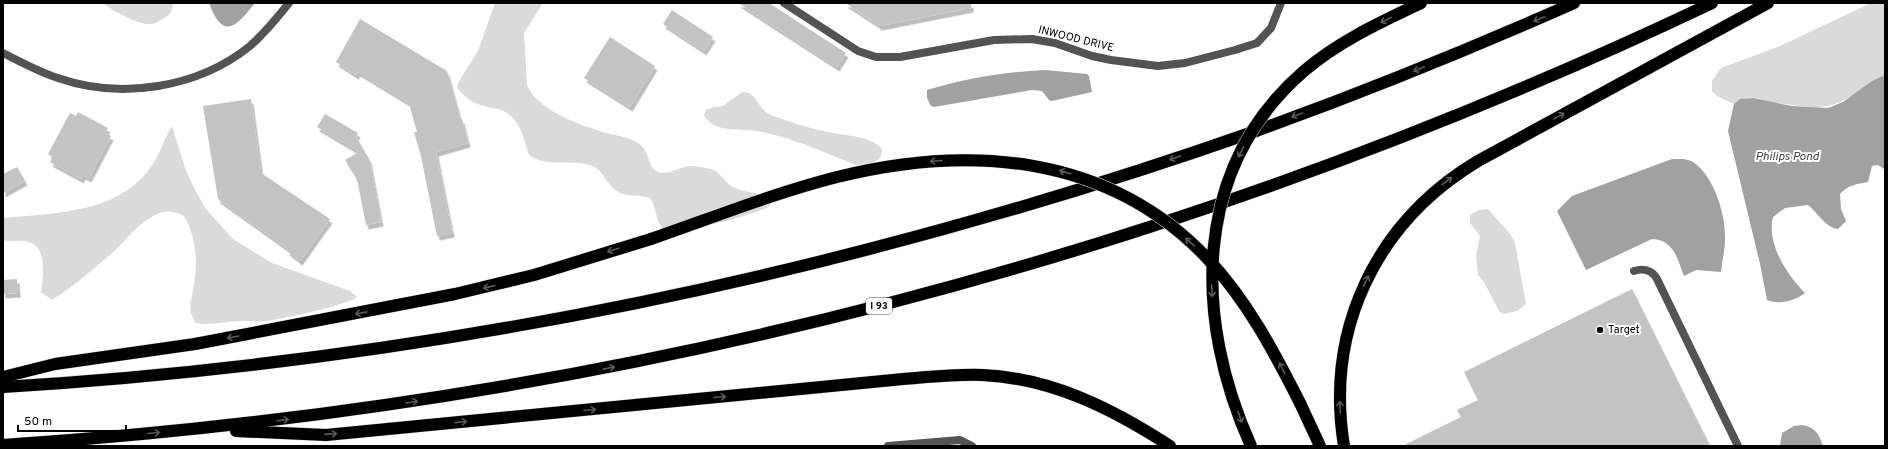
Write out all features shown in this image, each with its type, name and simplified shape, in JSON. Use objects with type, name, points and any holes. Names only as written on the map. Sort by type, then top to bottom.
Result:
[{"type":"highway","points":[[1251,446],[1224,367],[1215,319],[1212,288],[1212,259],[1215,229],[1222,200],[1231,174],[1243,148],[1258,124],[1274,102],[1303,72],[1347,41],[1421,3]]},
{"type":"highway","points":[[3,387],[85,382],[190,372],[396,346],[601,310],[798,267],[906,240],[1013,209],[1213,145],[1401,76],[1574,3]]},
{"type":"highway","name":"I 93","points":[[3,446],[194,430],[351,411],[563,377],[767,334],[964,284],[1122,236],[1322,168],[1518,90],[1712,3]]},
{"type":"highway","points":[[1344,446],[1340,407],[1341,374],[1346,341],[1354,310],[1365,283],[1384,248],[1398,229],[1422,203],[1448,180],[1478,161],[1768,3]]},
{"type":"highway","points":[[3,377],[55,364],[194,344],[354,315],[455,294],[534,275],[650,239],[819,182],[894,165],[940,160],[1010,161],[1058,170],[1108,188],[1134,202],[1173,227],[1207,258],[1258,324],[1300,403],[1320,446]]},
{"type":"highway","points":[[194,430],[326,435],[925,377],[982,375],[1036,383],[1072,393],[1127,420],[1170,446]]},
{"type":"street","points":[[3,53],[50,76],[88,87],[126,90],[161,86],[211,70],[246,49],[259,38],[289,3]]},
{"type":"street","name":"INWOOD DRIVE","points":[[784,3],[858,51],[876,57],[900,57],[1001,39],[1032,39],[1055,43],[1092,56],[1158,66],[1185,62],[1257,43],[1271,28],[1281,3]]},
{"type":"street","points":[[1634,271],[1640,269],[1647,270],[1657,279],[1738,446]]},
{"type":"street","points":[[888,446],[960,440],[972,446]]},
{"type":"shaded area","points":[[102,3],[173,3],[172,10],[168,15],[157,22],[145,24],[132,20]]},
{"type":"shaded area","points":[[495,3],[543,3],[524,33],[527,85],[538,101],[547,108],[567,119],[602,132],[626,137],[635,141],[647,153],[654,170],[658,172],[666,173],[689,166],[710,169],[717,172],[728,184],[733,187],[762,196],[771,203],[769,207],[718,223],[663,229],[660,225],[650,198],[621,193],[609,184],[597,168],[579,163],[542,161],[529,155],[519,126],[509,114],[504,111],[473,102],[457,88],[458,83],[478,51]]},
{"type":"shaded area","points":[[1871,3],[1885,3],[1885,75],[1851,97],[1833,105],[1823,107],[1790,105],[1769,102],[1758,98],[1746,98],[1734,104],[1717,96],[1712,91],[1712,81],[1721,68],[1780,46]]},
{"type":"shaded area","points":[[742,92],[751,94],[763,109],[771,115],[814,129],[871,141],[882,149],[882,154],[877,160],[870,164],[856,165],[786,138],[757,131],[721,128],[707,120],[704,115],[706,110],[723,106]]},
{"type":"shaded area","points":[[172,126],[185,168],[194,188],[206,209],[233,239],[272,263],[350,291],[357,297],[328,308],[274,320],[236,321],[207,324],[196,323],[190,309],[196,267],[193,240],[184,216],[169,211],[155,215],[141,224],[111,254],[60,295],[52,300],[41,292],[43,262],[38,248],[25,241],[3,240],[3,218],[43,215],[84,208],[121,194],[137,182],[151,167]]},
{"type":"shaded area","points":[[1488,209],[1511,235],[1515,243],[1526,304],[1517,311],[1503,314],[1499,311],[1484,282],[1478,275],[1476,255],[1480,236],[1470,223],[1470,215],[1479,210]]},
{"type":"water","points":[[209,3],[255,3],[236,24],[225,26],[219,22],[214,15]]},
{"type":"water","points":[[1045,70],[1087,74],[1089,76],[1092,92],[1052,101],[1049,100],[1042,91],[1032,90],[934,107],[931,106],[927,98],[927,90],[956,82],[1000,74]]},
{"type":"water","name":"Philips Pond","points":[[1885,75],[1885,173],[1884,169],[1878,165],[1872,166],[1868,182],[1849,187],[1840,194],[1841,209],[1846,221],[1838,229],[1826,223],[1808,205],[1785,208],[1773,217],[1772,227],[1775,248],[1791,277],[1805,293],[1797,298],[1782,302],[1767,300],[1760,264],[1728,131],[1734,104],[1740,99],[1753,98],[1792,106],[1828,108],[1843,102],[1872,81]]},
{"type":"water","points":[[1672,159],[1685,159],[1693,162],[1700,168],[1713,186],[1721,208],[1725,229],[1725,247],[1721,272],[1696,270],[1684,276],[1677,257],[1670,246],[1659,240],[1652,239],[1586,270],[1557,211],[1572,196]]},
{"type":"water","points":[[1802,425],[1810,427],[1816,432],[1823,446],[1780,446],[1782,433],[1794,426]]},
{"type":"building","points":[[738,3],[769,3],[846,53],[837,67]]},
{"type":"building","points":[[845,3],[971,3],[971,8],[880,26]]},
{"type":"building","points":[[672,10],[713,37],[704,51],[663,24]]},
{"type":"building","points":[[360,19],[447,71],[468,143],[436,152],[452,233],[437,236],[421,156],[414,132],[417,132],[409,103],[358,72],[356,75],[336,62]]},
{"type":"building","points":[[610,37],[655,66],[630,107],[584,78]]},
{"type":"building","points":[[251,99],[261,173],[330,219],[300,261],[287,251],[288,249],[218,199],[203,106]]},
{"type":"building","points":[[78,112],[108,128],[105,133],[111,136],[89,178],[83,175],[81,179],[50,162],[53,157],[48,154],[70,113],[76,116]]},
{"type":"building","points":[[325,114],[358,133],[356,137],[369,159],[381,222],[366,225],[357,179],[345,160],[359,152],[317,127]]},
{"type":"building","points":[[17,167],[25,181],[3,193],[3,174]]},
{"type":"building","points":[[17,279],[18,293],[3,294],[3,280]]},
{"type":"building","name":"Target","points":[[1632,289],[1710,446],[1402,446],[1461,417],[1457,410],[1478,400],[1464,372]]},
{"type":"place","name":"Target","points":[[1600,330]]}]
